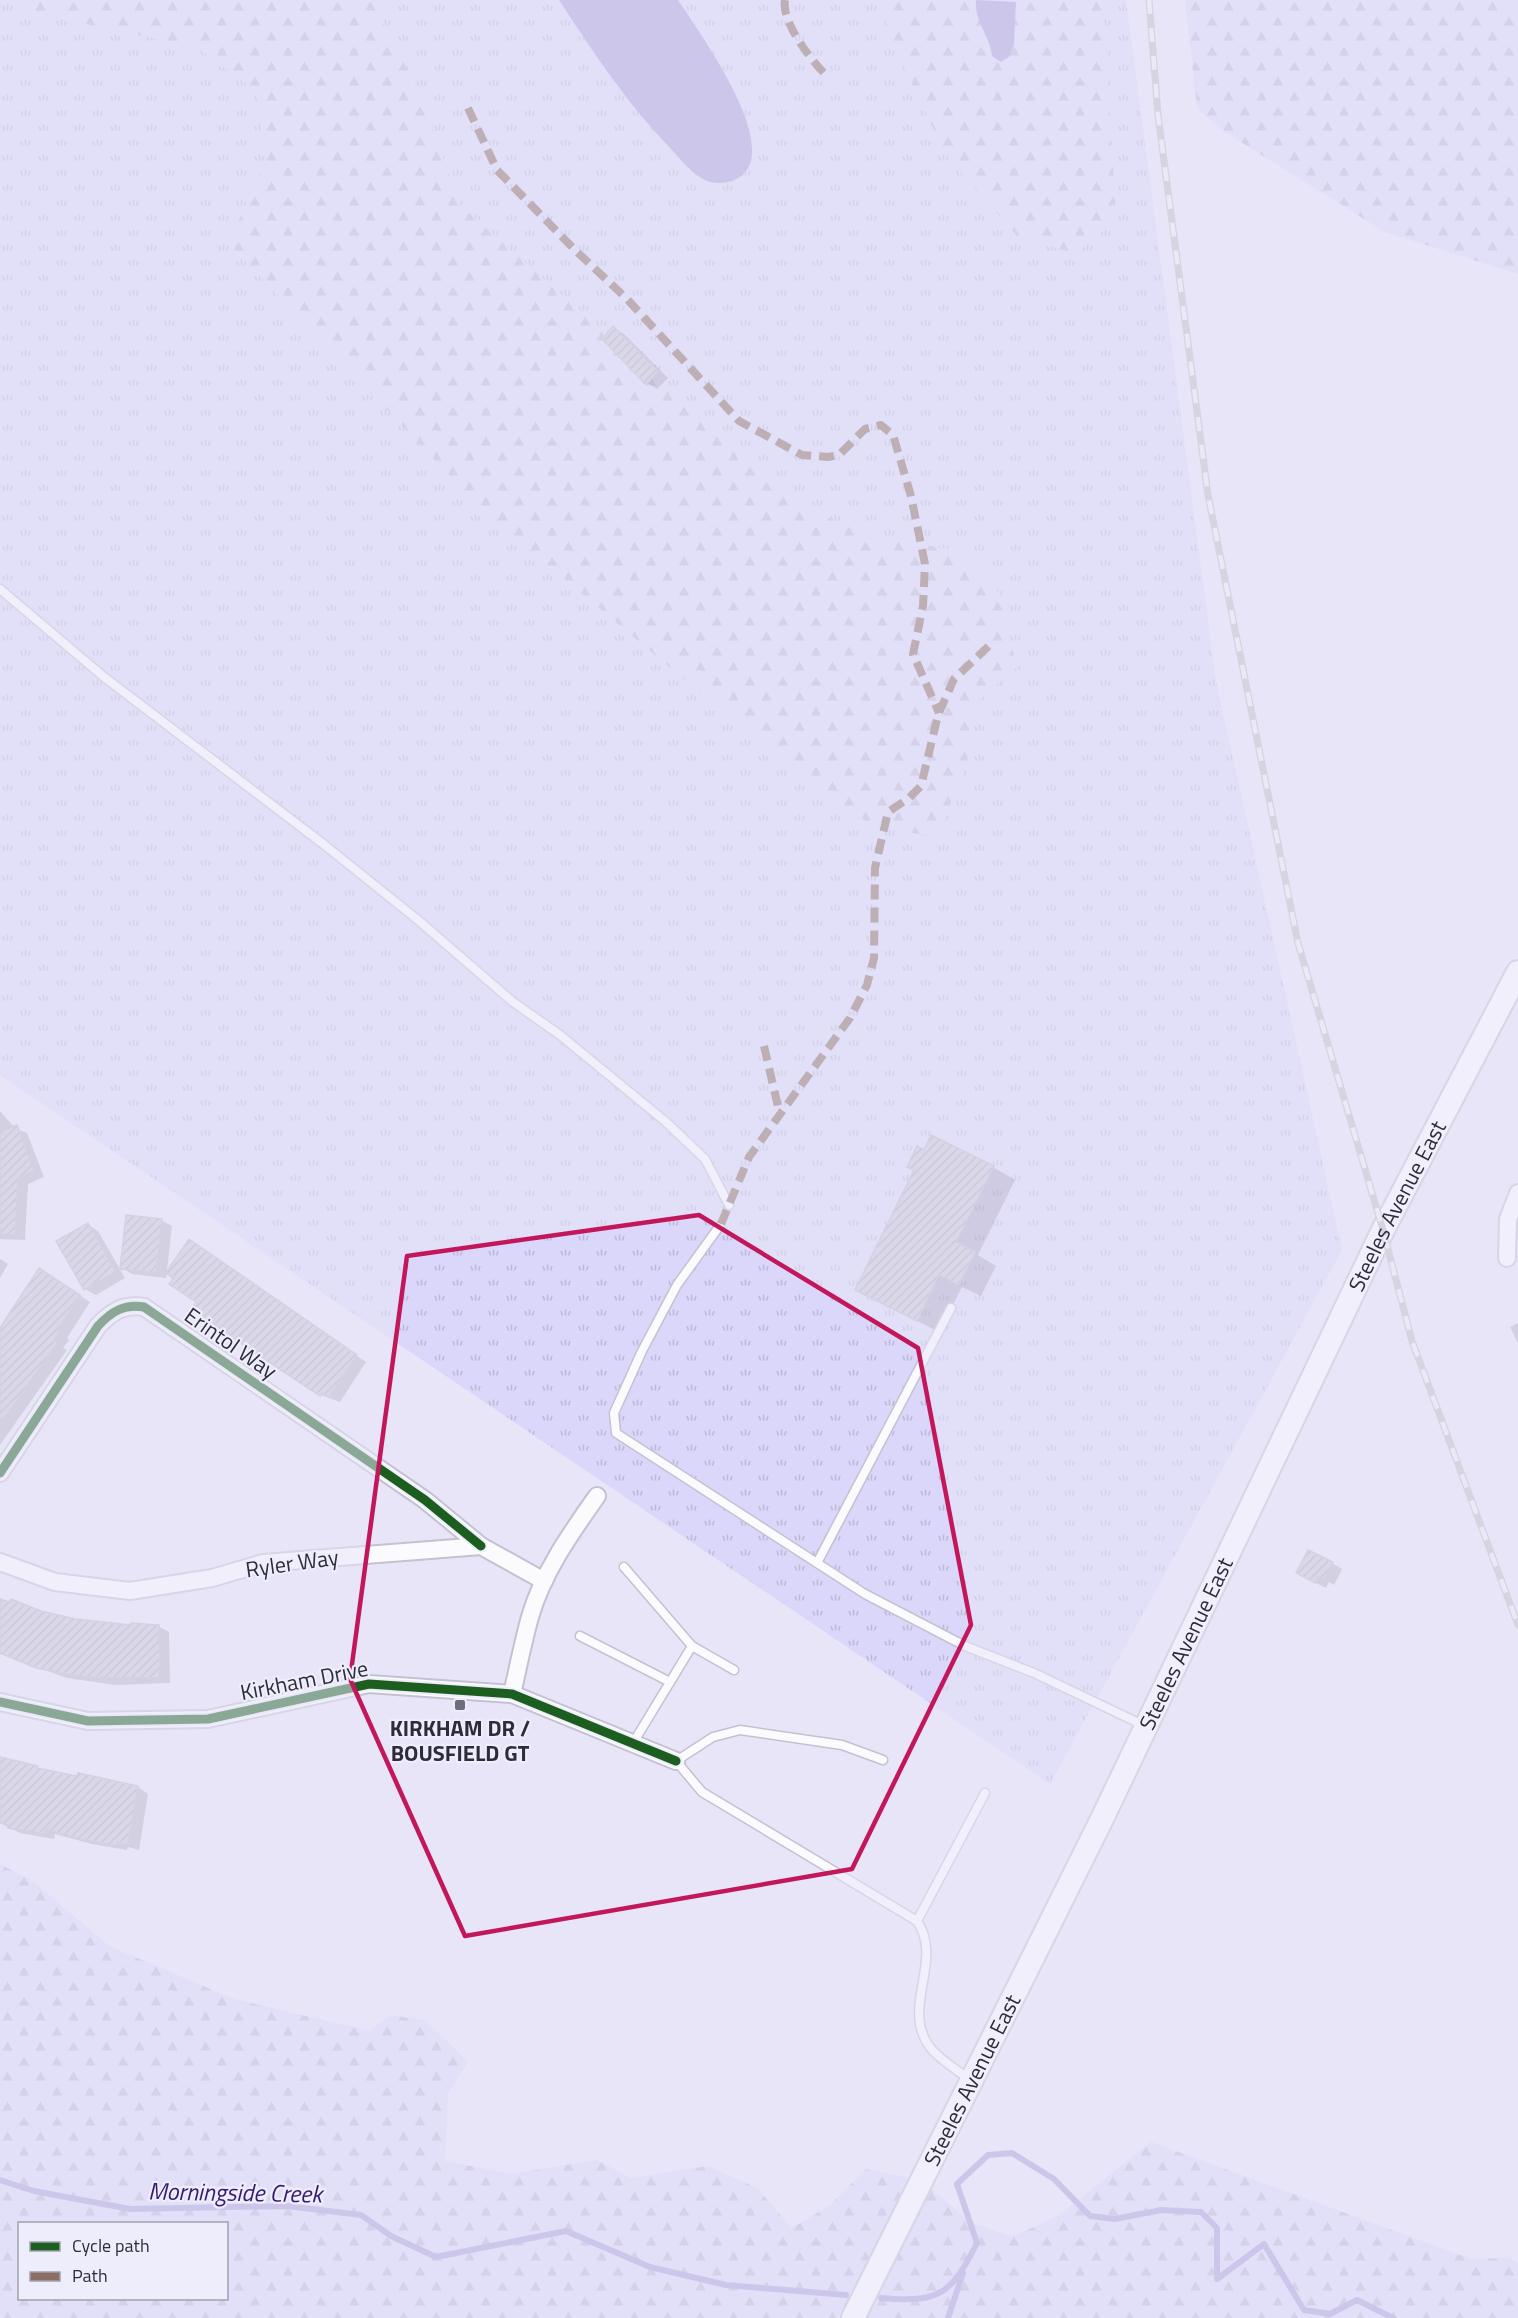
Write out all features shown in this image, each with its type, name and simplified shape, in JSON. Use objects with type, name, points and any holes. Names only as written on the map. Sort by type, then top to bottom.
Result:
[{"type":"main road","name":"Steeles Avenue East","points":[[853,2318],[1146,1726],[1383,1230],[1518,972]]},
{"type":"street","points":[[1507,1258],[1508,1220],[1518,1193]]},
{"type":"street","name":"Erintol Way","points":[[0,1473],[98,1326],[106,1317],[130,1305],[144,1307],[425,1500],[481,1546]]},
{"type":"street","points":[[512,1694],[531,1616],[544,1581],[561,1549],[597,1496]]},
{"type":"street","points":[[481,1546],[544,1581]]},
{"type":"street","name":"Ryler Way","points":[[0,1562],[55,1582],[130,1591],[212,1578],[263,1563],[481,1546]]},
{"type":"street","name":"Kirkham Drive","points":[[0,1702],[77,1719],[99,1721],[208,1719],[369,1684],[512,1694],[676,1761]]},
{"type":"lane","points":[[0,589],[104,677],[375,885],[513,1002],[560,1035],[666,1122],[705,1159],[729,1204]]},
{"type":"lane","points":[[721,1224],[677,1285],[642,1351],[614,1413],[616,1433],[865,1594],[965,1646],[1034,1673],[1146,1726]]},
{"type":"lane","points":[[817,1563],[951,1308]]},
{"type":"lane","points":[[624,1567],[692,1646],[734,1670]]},
{"type":"lane","points":[[580,1636],[670,1682]]},
{"type":"lane","points":[[633,1743],[692,1646]]},
{"type":"lane","points":[[883,1760],[842,1744],[740,1730],[713,1737],[676,1761],[702,1792],[917,1921],[923,1930],[928,1956],[918,2006],[921,2029],[929,2046],[972,2081]]},
{"type":"lane","points":[[917,1921],[986,1793]]},
{"type":"highlighted area","points":[[699,1215],[918,1348],[971,1625],[852,1869],[465,1936],[350,1679],[407,1256]]},
{"type":"green space","points":[[0,0],[1126,0],[1216,681],[1342,1250],[1050,1784],[0,1075]]},
{"type":"green space","points":[[9,0],[370,0],[417,87],[461,206],[671,391],[812,509],[859,532],[962,552],[996,586],[1017,667],[973,705],[967,764],[937,837],[876,827],[823,795],[487,515],[228,243],[265,162],[257,92],[198,48],[21,10]]},
{"type":"green space","points":[[888,0],[1103,0],[1116,219],[1076,254],[1017,236],[945,153],[886,30]]},
{"type":"green space","points":[[1185,0],[1518,0],[1518,274],[1385,232],[1220,129],[1197,107]]},
{"type":"green space","points":[[0,1864],[34,1882],[109,1946],[234,1999],[370,2031],[390,2015],[425,2020],[468,2062],[448,2093],[445,2161],[511,2174],[597,2160],[631,2178],[708,2166],[757,2188],[792,2228],[830,2205],[866,2169],[921,2180],[970,2222],[1012,2237],[1058,2216],[1151,2142],[1471,2259],[1509,2258],[1518,2263],[1518,2318],[0,2318]]},
{"type":"shaded area","points":[[559,0],[678,0],[720,65],[747,122],[752,148],[748,168],[732,181],[720,183],[705,180],[693,172],[655,132],[626,96]]},
{"type":"shaded area","points":[[976,0],[1016,2],[1014,44],[1010,56],[1001,62],[992,56],[977,15]]},
{"type":"building","points":[[613,326],[658,371],[646,385],[602,339]]},
{"type":"building","points":[[17,1125],[34,1171],[18,1178],[15,1235],[0,1234],[0,1132]]},
{"type":"building","points":[[931,1135],[994,1166],[956,1242],[975,1252],[959,1285],[939,1275],[917,1321],[855,1290],[914,1170],[907,1167],[917,1146],[924,1150]]},
{"type":"building","points":[[126,1215],[162,1219],[156,1273],[120,1269]]},
{"type":"building","points":[[88,1223],[116,1272],[84,1290],[56,1241]]},
{"type":"building","points":[[189,1239],[357,1355],[329,1397],[322,1393],[320,1396],[236,1340],[201,1315],[202,1313],[193,1307],[196,1302],[169,1284],[175,1276],[165,1274]]},
{"type":"building","points":[[39,1268],[80,1295],[57,1331],[59,1333],[54,1340],[57,1343],[0,1425],[0,1328]]},
{"type":"building","points":[[1308,1550],[1333,1562],[1323,1580],[1318,1577],[1315,1583],[1296,1573]]},
{"type":"building","points":[[0,1599],[9,1602],[11,1599],[41,1611],[75,1619],[131,1625],[131,1623],[159,1625],[160,1678],[86,1677],[36,1668],[0,1653]]},
{"type":"building","points":[[0,1757],[38,1766],[37,1768],[77,1776],[78,1773],[138,1786],[128,1845],[117,1842],[116,1846],[45,1829],[44,1834],[8,1828],[8,1825],[0,1823]]},
{"type":"waterway","name":"Morningside Creek","points":[[881,2298],[930,2297],[950,2285],[977,2243],[957,2184],[988,2155],[1012,2153],[1054,2179],[1090,2216],[1115,2219],[1161,2210],[1201,2212],[1217,2228],[1217,2279],[1264,2244],[1304,2310],[1330,2314],[1357,2300],[1393,2318]]},
{"type":"waterway","name":"Morningside Creek","points":[[0,2180],[34,2191],[130,2209],[287,2206],[361,2215],[391,2236],[436,2257],[566,2231],[650,2267],[726,2285],[846,2295]]},
{"type":"waterway","points":[[948,2318],[963,2273]]},
{"type":"railway","points":[[1149,0],[1158,115],[1208,495],[1298,943],[1383,1230],[1412,1341],[1518,1625]]},
{"type":"marked path","points":[[785,0],[787,18],[792,29],[805,50],[825,74]]},
{"type":"marked path","points":[[468,108],[497,170],[576,251],[627,299],[739,421],[802,455],[828,457],[839,455],[865,429],[881,425],[893,435],[911,496],[925,564],[923,606],[913,654],[939,713]]},
{"type":"marked path","points":[[721,1224],[749,1157],[850,1018],[867,985],[874,958],[875,868],[888,812],[909,798],[921,786],[938,715],[954,679],[991,644]]},
{"type":"marked path","points":[[764,1046],[780,1115]]},
{"type":"cycle path","points":[[0,1473],[98,1326],[108,1316],[119,1310],[144,1307],[425,1500],[481,1546]]},
{"type":"cycle path","points":[[0,1702],[88,1721],[208,1719],[369,1684],[512,1694],[676,1761]]},
{"type":"place","name":"KIRKHAM DR / BOUSFIELD GT","points":[[460,1705]]}]
